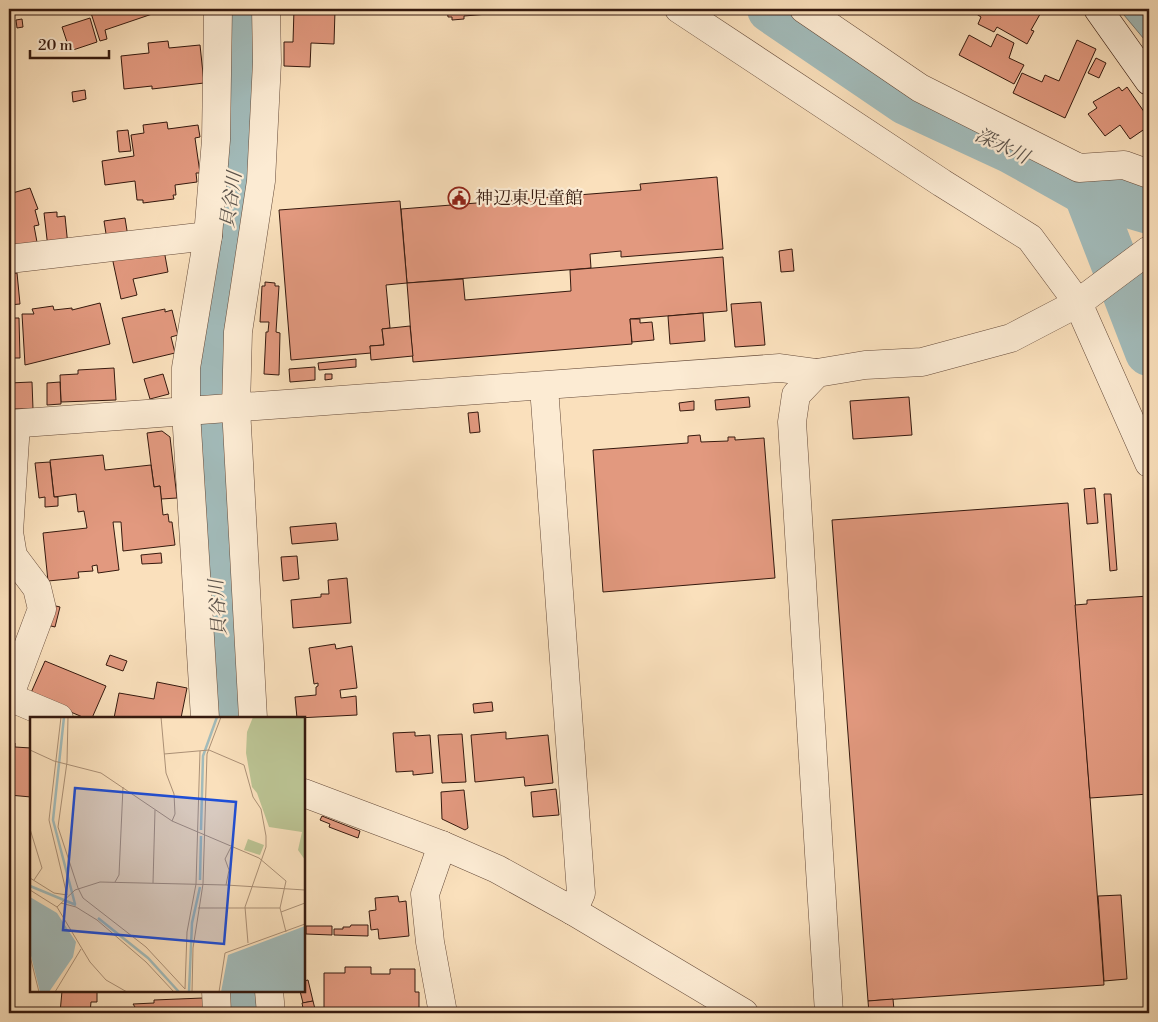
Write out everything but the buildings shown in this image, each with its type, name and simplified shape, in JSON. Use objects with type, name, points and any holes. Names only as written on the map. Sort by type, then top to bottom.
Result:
[{"type":"street","points":[[205,717],[186,412],[186,368],[208,236],[216,140],[218,9]]},
{"type":"street","points":[[253,717],[236,408],[238,332],[261,181],[268,62],[266,9]]},
{"type":"street","points":[[679,9],[942,183],[1030,238],[1087,296],[1149,463]]},
{"type":"street","points":[[804,9],[920,88],[1078,168],[1124,165],[1149,174]]},
{"type":"street","points":[[1098,9],[1149,81]]},
{"type":"street","points":[[9,259],[208,236]]},
{"type":"street","points":[[57,717],[9,697],[42,609],[37,588],[13,556],[9,532],[13,424],[544,387],[780,368],[817,373],[865,365],[922,362],[1011,338],[1087,296],[1146,254]]},
{"type":"street","points":[[817,373],[796,395],[792,422],[829,1013]]},
{"type":"street","points":[[544,387],[581,893],[573,911]]},
{"type":"street","points":[[305,793],[442,845],[497,869],[573,911],[744,1013]]},
{"type":"street","points":[[442,845],[425,894],[430,942],[443,1013]]},
{"type":"street","points":[[216,992],[217,1013]]},
{"type":"street","points":[[269,992],[271,1013]]},
{"type":"water","points":[[1119,9],[1149,9],[1149,45]]},
{"type":"waterway","name":"貝谷川","points":[[205,390],[240,130],[237,9]]},
{"type":"waterway","name":"深水川","points":[[771,9],[906,101],[1012,150],[1087,192],[1149,210]]},
{"type":"waterway","name":"深水川","points":[[1087,192],[1149,352]]},
{"type":"waterway","name":"貝谷川","points":[[206,438],[226,717]]},
{"type":"waterway","name":"貝谷川","points":[[238,992],[239,1013]]},
{"type":"place","name":"神辺東児童館","points":[[459,198]]}]
